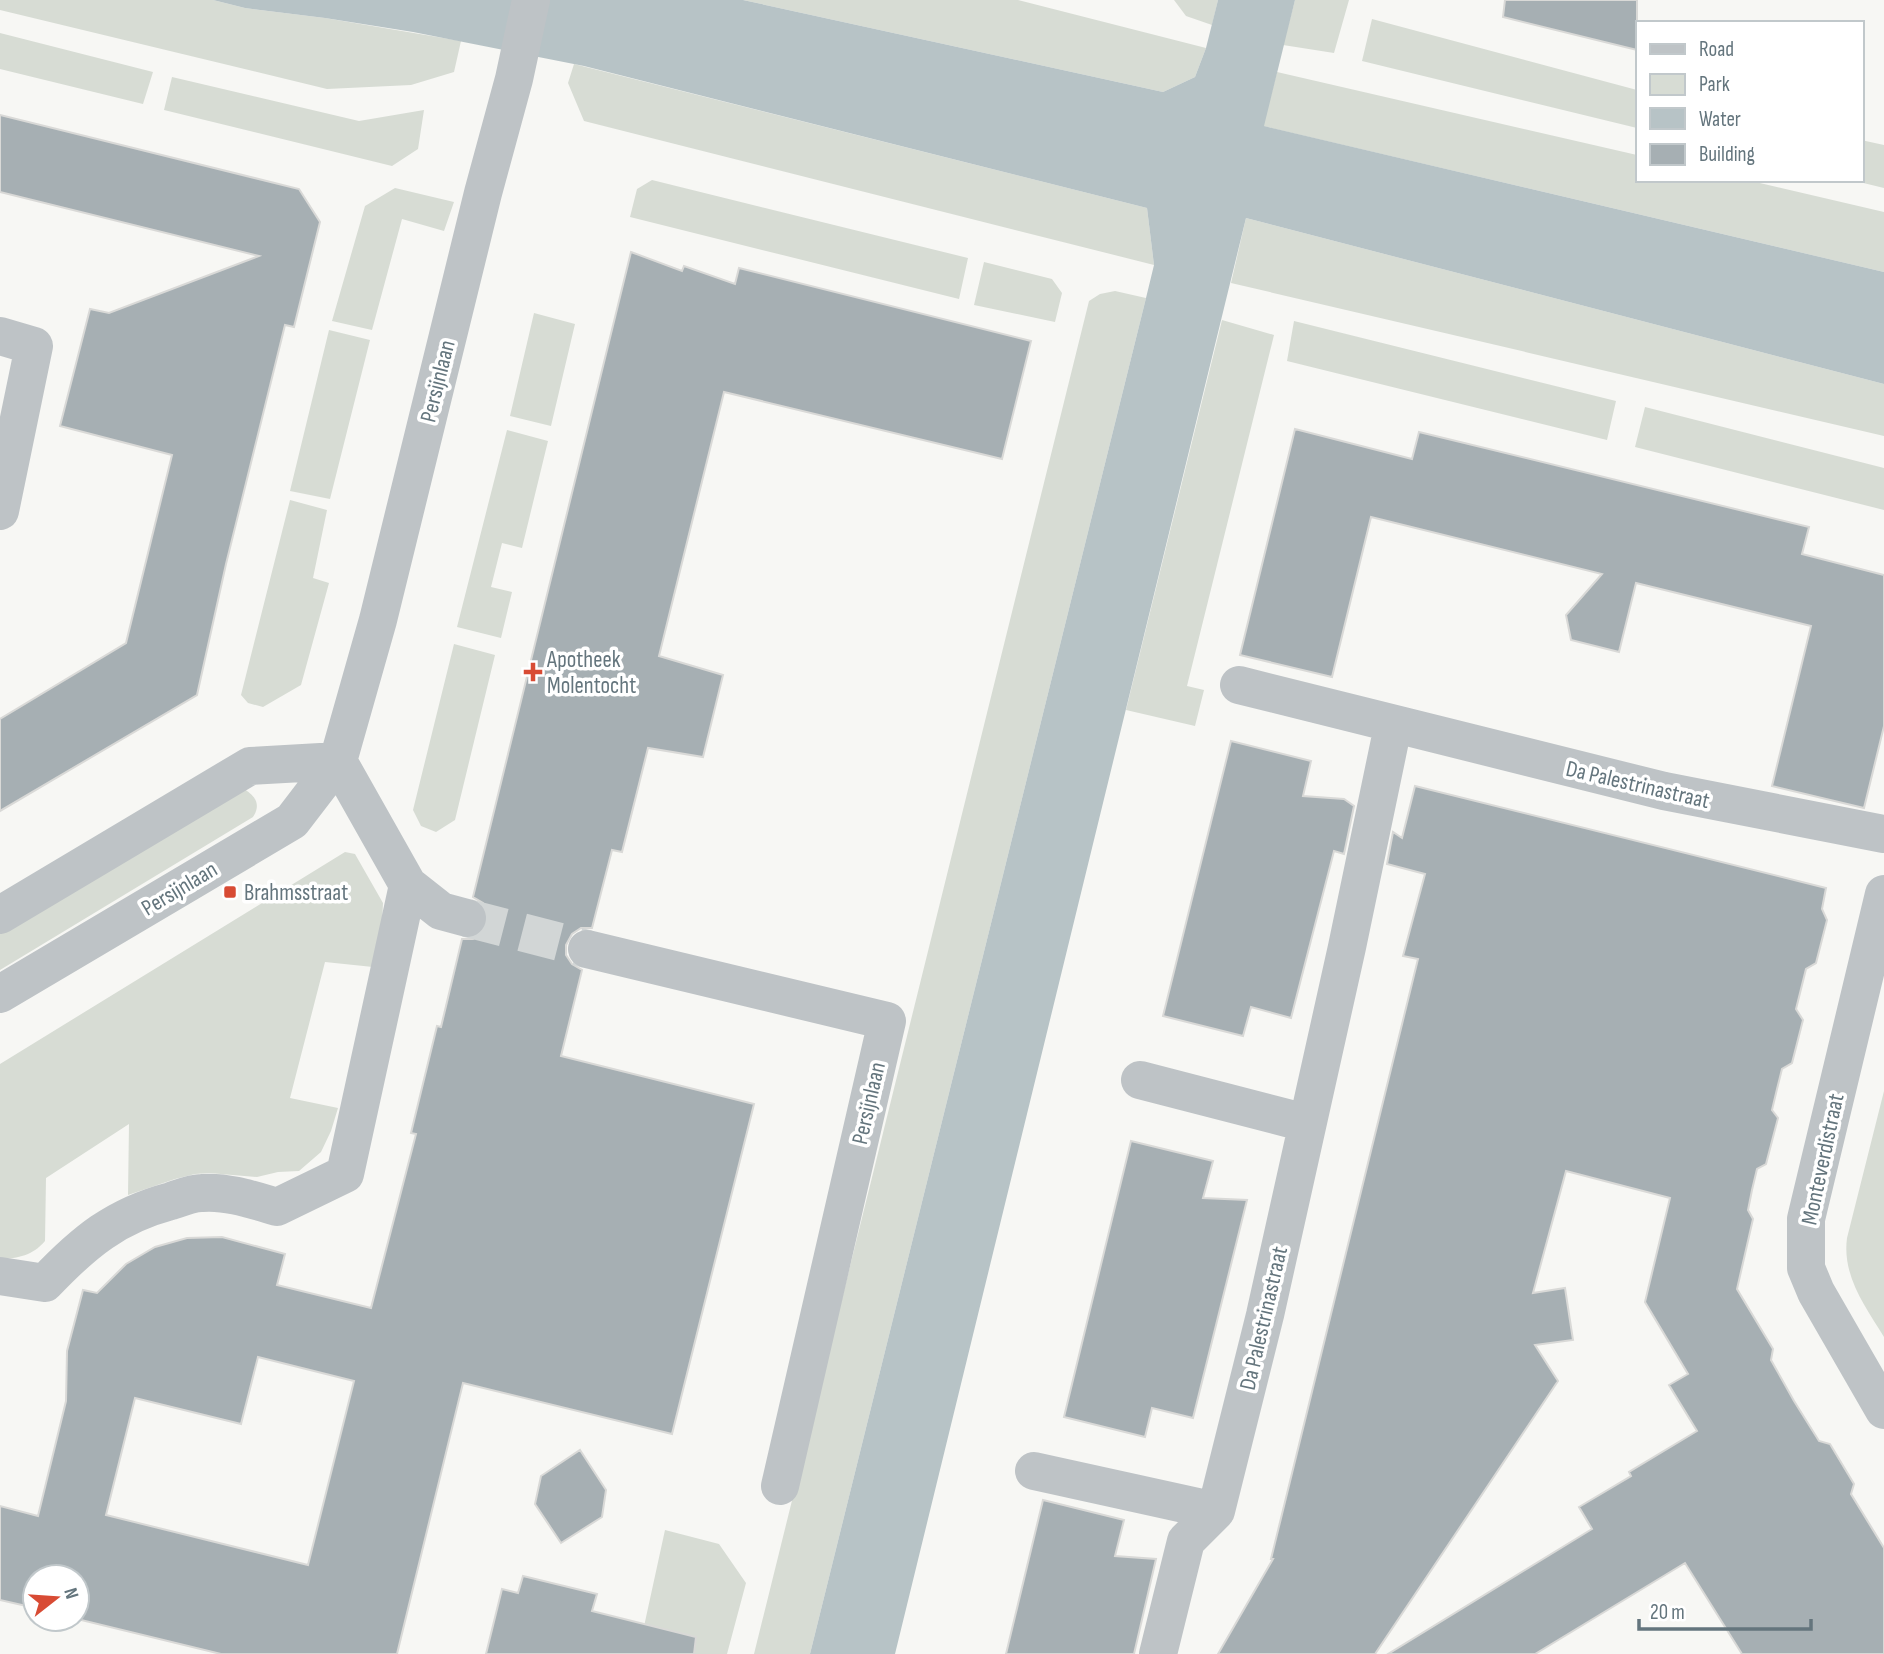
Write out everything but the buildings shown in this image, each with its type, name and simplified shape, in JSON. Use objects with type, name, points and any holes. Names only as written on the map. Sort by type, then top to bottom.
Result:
[{"type":"street","name":"Persijnlaan","points":[[0,994],[292,821],[338,761],[378,620],[483,193],[514,79],[531,0]]},
{"type":"street","points":[[0,336],[34,346],[0,511]]},
{"type":"street","name":"Da Palestrinastraat","points":[[1239,685],[1394,726],[1664,791],[1884,834]]},
{"type":"street","name":"Da Palestrinastraat","points":[[1216,1511],[1265,1315],[1394,726]]},
{"type":"street","points":[[0,915],[250,766],[338,761],[408,885],[441,911],[467,918]]},
{"type":"street","points":[[0,1276],[45,1283],[80,1247],[118,1220],[163,1203],[201,1193],[243,1197],[277,1207],[345,1174],[408,885]]},
{"type":"street","name":"Monteverdistraat","points":[[1884,894],[1806,1219],[1805,1241],[1806,1268],[1816,1292],[1884,1410]]},
{"type":"street","name":"Persijnlaan","points":[[587,949],[887,1021],[780,1486]]},
{"type":"street","points":[[1140,1080],[1306,1123]]},
{"type":"street","points":[[1034,1471],[1216,1511]]},
{"type":"street","points":[[1158,1654],[1186,1541],[1216,1511]]},
{"type":"green space","points":[[0,0],[213,0],[245,8],[325,18],[461,41],[454,72],[411,85],[327,89],[0,10]]},
{"type":"green space","points":[[743,0],[1018,0],[1206,48],[1195,77],[1163,92]]},
{"type":"green space","points":[[1174,0],[1218,0],[1212,25],[1186,16]]},
{"type":"green space","points":[[1295,0],[1349,0],[1334,53],[1283,45]]},
{"type":"green space","points":[[1372,19],[1636,90],[1636,128],[1362,61]]},
{"type":"green space","points":[[0,33],[153,72],[143,104],[0,69]]},
{"type":"green space","points":[[574,64],[1147,208],[1154,265],[584,121],[568,83]]},
{"type":"green space","points":[[1277,72],[1636,155],[1636,182],[1756,182],[1884,212],[1884,272],[1263,126]]},
{"type":"green space","points":[[172,77],[359,121],[424,110],[418,149],[392,166],[164,110]]},
{"type":"green space","points":[[1863,140],[1884,145],[1884,188],[1859,182],[1863,182]]},
{"type":"green space","points":[[652,180],[968,258],[959,299],[630,217],[637,189]]},
{"type":"green space","points":[[395,188],[454,202],[444,231],[402,219],[372,330],[332,321],[365,206]]},
{"type":"green space","points":[[1246,218],[1884,384],[1884,436],[1231,283]]},
{"type":"green space","points":[[984,262],[1052,279],[1062,293],[1055,322],[974,305]]},
{"type":"green space","points":[[1115,291],[1146,298],[810,1654],[754,1654],[1089,301],[1100,294]]},
{"type":"green space","points":[[534,313],[575,324],[551,426],[510,416]]},
{"type":"green space","points":[[1222,320],[1274,335],[1187,686],[1204,690],[1195,726],[1126,710]]},
{"type":"green space","points":[[1294,321],[1616,401],[1607,440],[1287,361]]},
{"type":"green space","points":[[329,330],[370,340],[330,499],[290,491]]},
{"type":"green space","points":[[1645,407],[1884,468],[1884,510],[1635,447]]},
{"type":"green space","points":[[507,430],[548,441],[522,548],[502,543],[491,587],[512,592],[501,638],[457,627]]},
{"type":"green space","points":[[290,500],[327,510],[313,578],[329,583],[301,685],[263,707],[248,703],[241,695]]},
{"type":"green space","points":[[454,644],[495,655],[455,820],[436,832],[421,826],[413,810]]},
{"type":"green space","points":[[244,789],[256,801],[257,809],[253,817],[0,970],[0,933]]},
{"type":"green space","points":[[345,852],[355,854],[383,903],[382,924],[373,967],[325,962],[290,1098],[338,1108],[321,1152],[299,1171],[257,1177],[195,1174],[128,1195],[129,1124],[46,1178],[45,1241],[25,1255],[0,1259],[0,1064]]},
{"type":"green space","points":[[1884,1091],[1884,1337],[1856,1290],[1846,1252],[1847,1238]]},
{"type":"green space","points":[[665,1530],[719,1544],[746,1583],[727,1654],[638,1654]]},
{"type":"water","points":[[213,0],[743,0],[1163,92],[1195,77],[1206,48],[1218,0],[1295,0],[1264,126],[1884,272],[1884,384],[1246,218],[895,1654],[810,1654],[1154,265],[1147,208],[584,66],[413,32],[245,8]]},
{"type":"tunnel","points":[[467,918],[587,949]]},
{"type":"place","name":"Apotheek Molentocht","points":[[533,672]]},
{"type":"place","name":"Brahmsstraat","points":[[230,892]]}]
